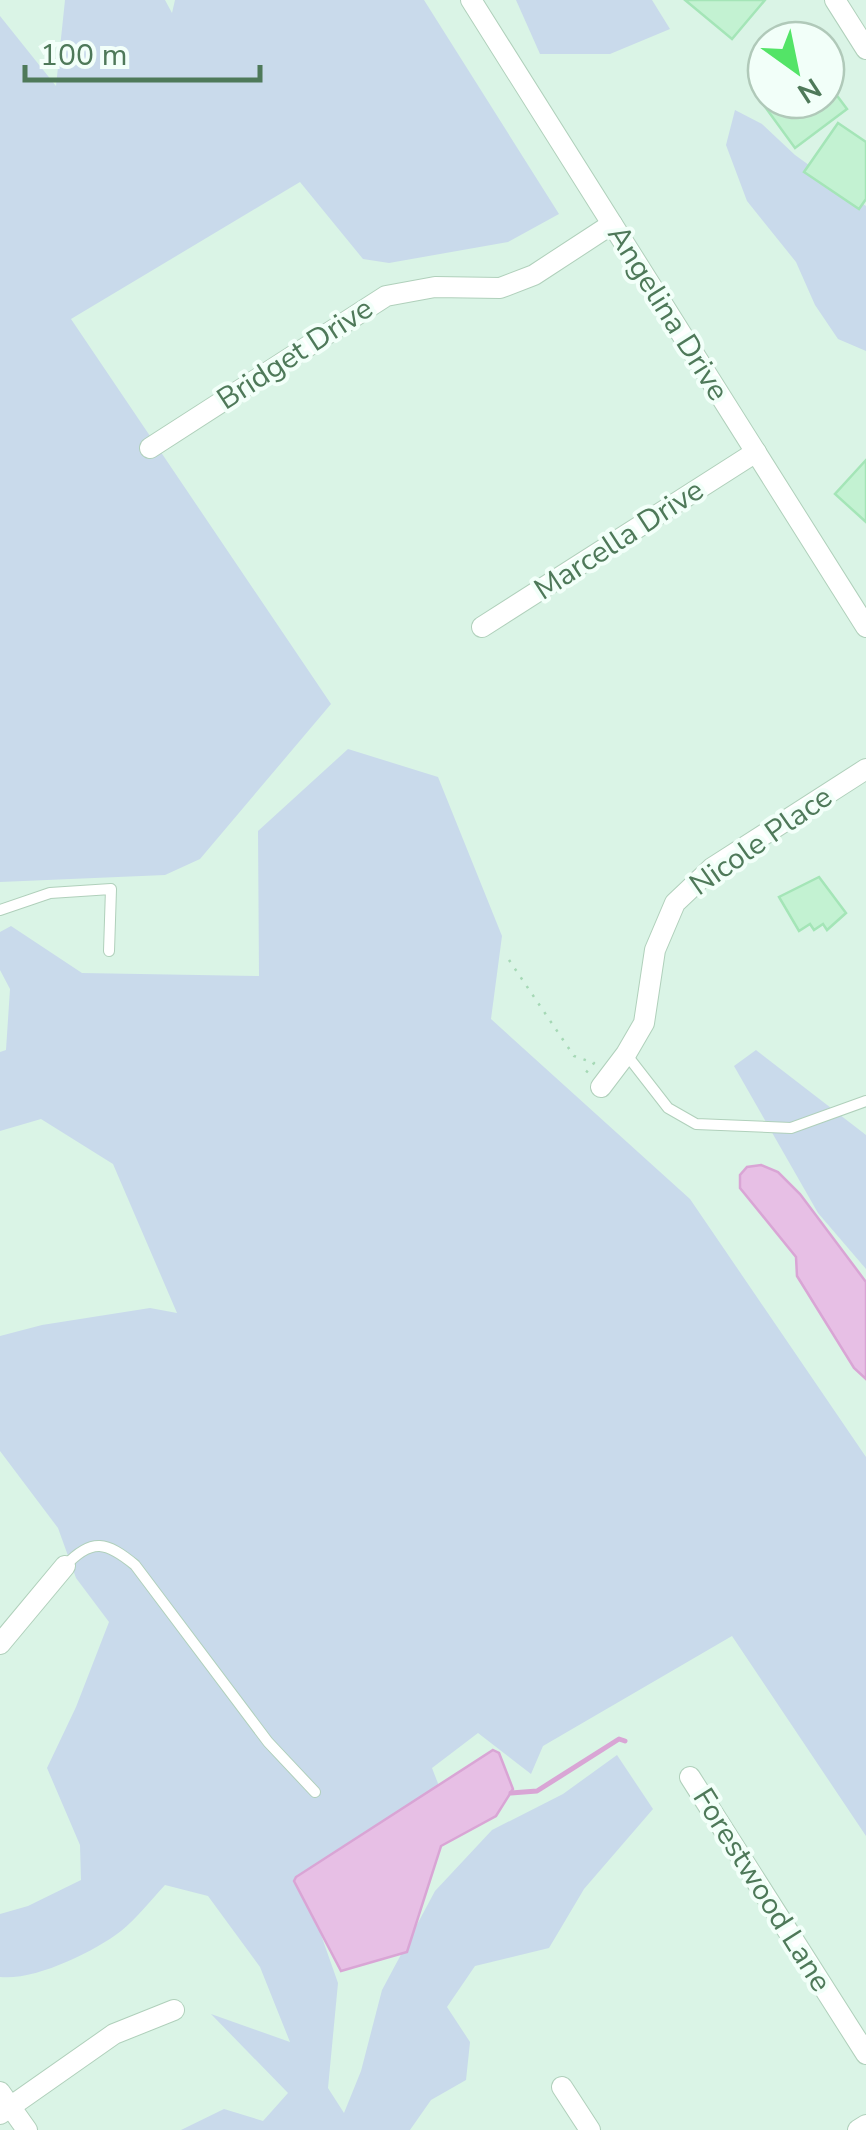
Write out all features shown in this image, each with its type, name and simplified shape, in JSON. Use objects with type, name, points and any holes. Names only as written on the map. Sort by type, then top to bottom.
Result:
[{"type":"street","name":"Angelina Drive","points":[[471,0],[866,627]]},
{"type":"street","points":[[835,0],[866,49]]},
{"type":"street","name":"Bridget Drive","points":[[150,448],[386,296],[435,288],[500,288],[534,275],[612,224]]},
{"type":"street","name":"Marcella Drive","points":[[482,627],[756,452]]},
{"type":"street","name":"Nicole Place","points":[[593,1080],[626,1054],[644,1023],[655,950],[675,903],[712,868],[866,769]]},
{"type":"street","points":[[0,1644],[65,1566]]},
{"type":"street","name":"Forestwood Lane","points":[[690,1777],[866,2054]]},
{"type":"street","points":[[28,2130],[3,2104],[114,2034],[174,2010]]},
{"type":"street","points":[[562,2087],[590,2130]]},
{"type":"street","points":[[858,2130],[866,2125]]},
{"type":"lane","points":[[0,910],[50,893],[110,889],[109,951]]},
{"type":"lane","points":[[626,1054],[668,1108],[696,1124],[791,1128],[866,1101]]},
{"type":"lane","points":[[65,1566],[76,1554],[94,1545],[113,1547],[135,1565],[268,1742],[315,1792]]},
{"type":"path","points":[[509,960],[574,1056],[594,1064],[593,1080]]},
{"type":"shaded area","points":[[0,0],[866,0],[866,2130],[0,2130]]},
{"type":"shaded area","points":[[65,0],[165,0],[172,13],[175,0],[424,0],[559,214],[508,242],[389,263],[363,259],[300,182],[71,319],[331,704],[200,859],[165,875],[0,882],[0,16],[56,86]]},
{"type":"shaded area","points":[[516,0],[652,0],[670,29],[610,54],[540,54]]},
{"type":"shaded area","points":[[735,110],[746,116],[746,120],[762,124],[795,155],[866,206],[866,351],[838,339],[815,305],[796,262],[747,201],[726,145]]},
{"type":"shaded area","points":[[348,749],[438,777],[502,936],[491,1019],[690,1199],[866,1457],[866,1836],[732,1636],[543,1746],[531,1774],[478,1733],[432,1768],[439,1786],[300,1875],[338,1983],[328,2088],[344,2113],[361,2071],[382,1990],[435,1891],[492,1830],[563,1794],[617,1755],[653,1809],[584,1889],[549,1948],[475,1966],[447,2007],[470,2042],[466,2080],[431,2100],[410,2130],[181,2130],[224,2109],[263,2121],[288,2093],[211,2014],[290,2042],[260,1967],[208,1896],[165,1885],[127,1926],[95,1948],[46,1970],[0,1977],[0,1914],[28,1906],[81,1880],[80,1845],[47,1768],[109,1622],[76,1578],[58,1528],[0,1451],[0,1336],[42,1325],[150,1308],[177,1313],[113,1164],[41,1119],[0,1131],[0,1052],[6,1050],[10,989],[0,970],[0,932],[11,926],[82,973],[259,976],[258,831]]},
{"type":"shaded area","points":[[756,1050],[866,1135],[866,1269],[818,1213],[734,1066]]},
{"type":"shaded area","points":[[761,1165],[778,1172],[800,1194],[866,1282],[866,1379],[854,1368],[797,1276],[796,1257],[740,1188],[740,1175],[747,1167]]},
{"type":"shaded area","points":[[493,1750],[499,1753],[513,1789],[496,1816],[441,1846],[407,1952],[341,1971],[294,1881],[296,1877]]},
{"type":"building","points":[[685,0],[765,0],[732,39]]},
{"type":"building","points":[[775,120],[832,120],[795,148]]},
{"type":"building","points":[[838,123],[866,142],[866,199],[859,209],[804,172]]},
{"type":"building","points":[[866,460],[866,522],[835,494]]},
{"type":"building","points":[[819,877],[846,913],[827,930],[823,924],[814,930],[810,924],[799,931],[779,897]]},
{"type":"waterway","points":[[511,1793],[537,1791],[619,1739],[625,1741]]}]
